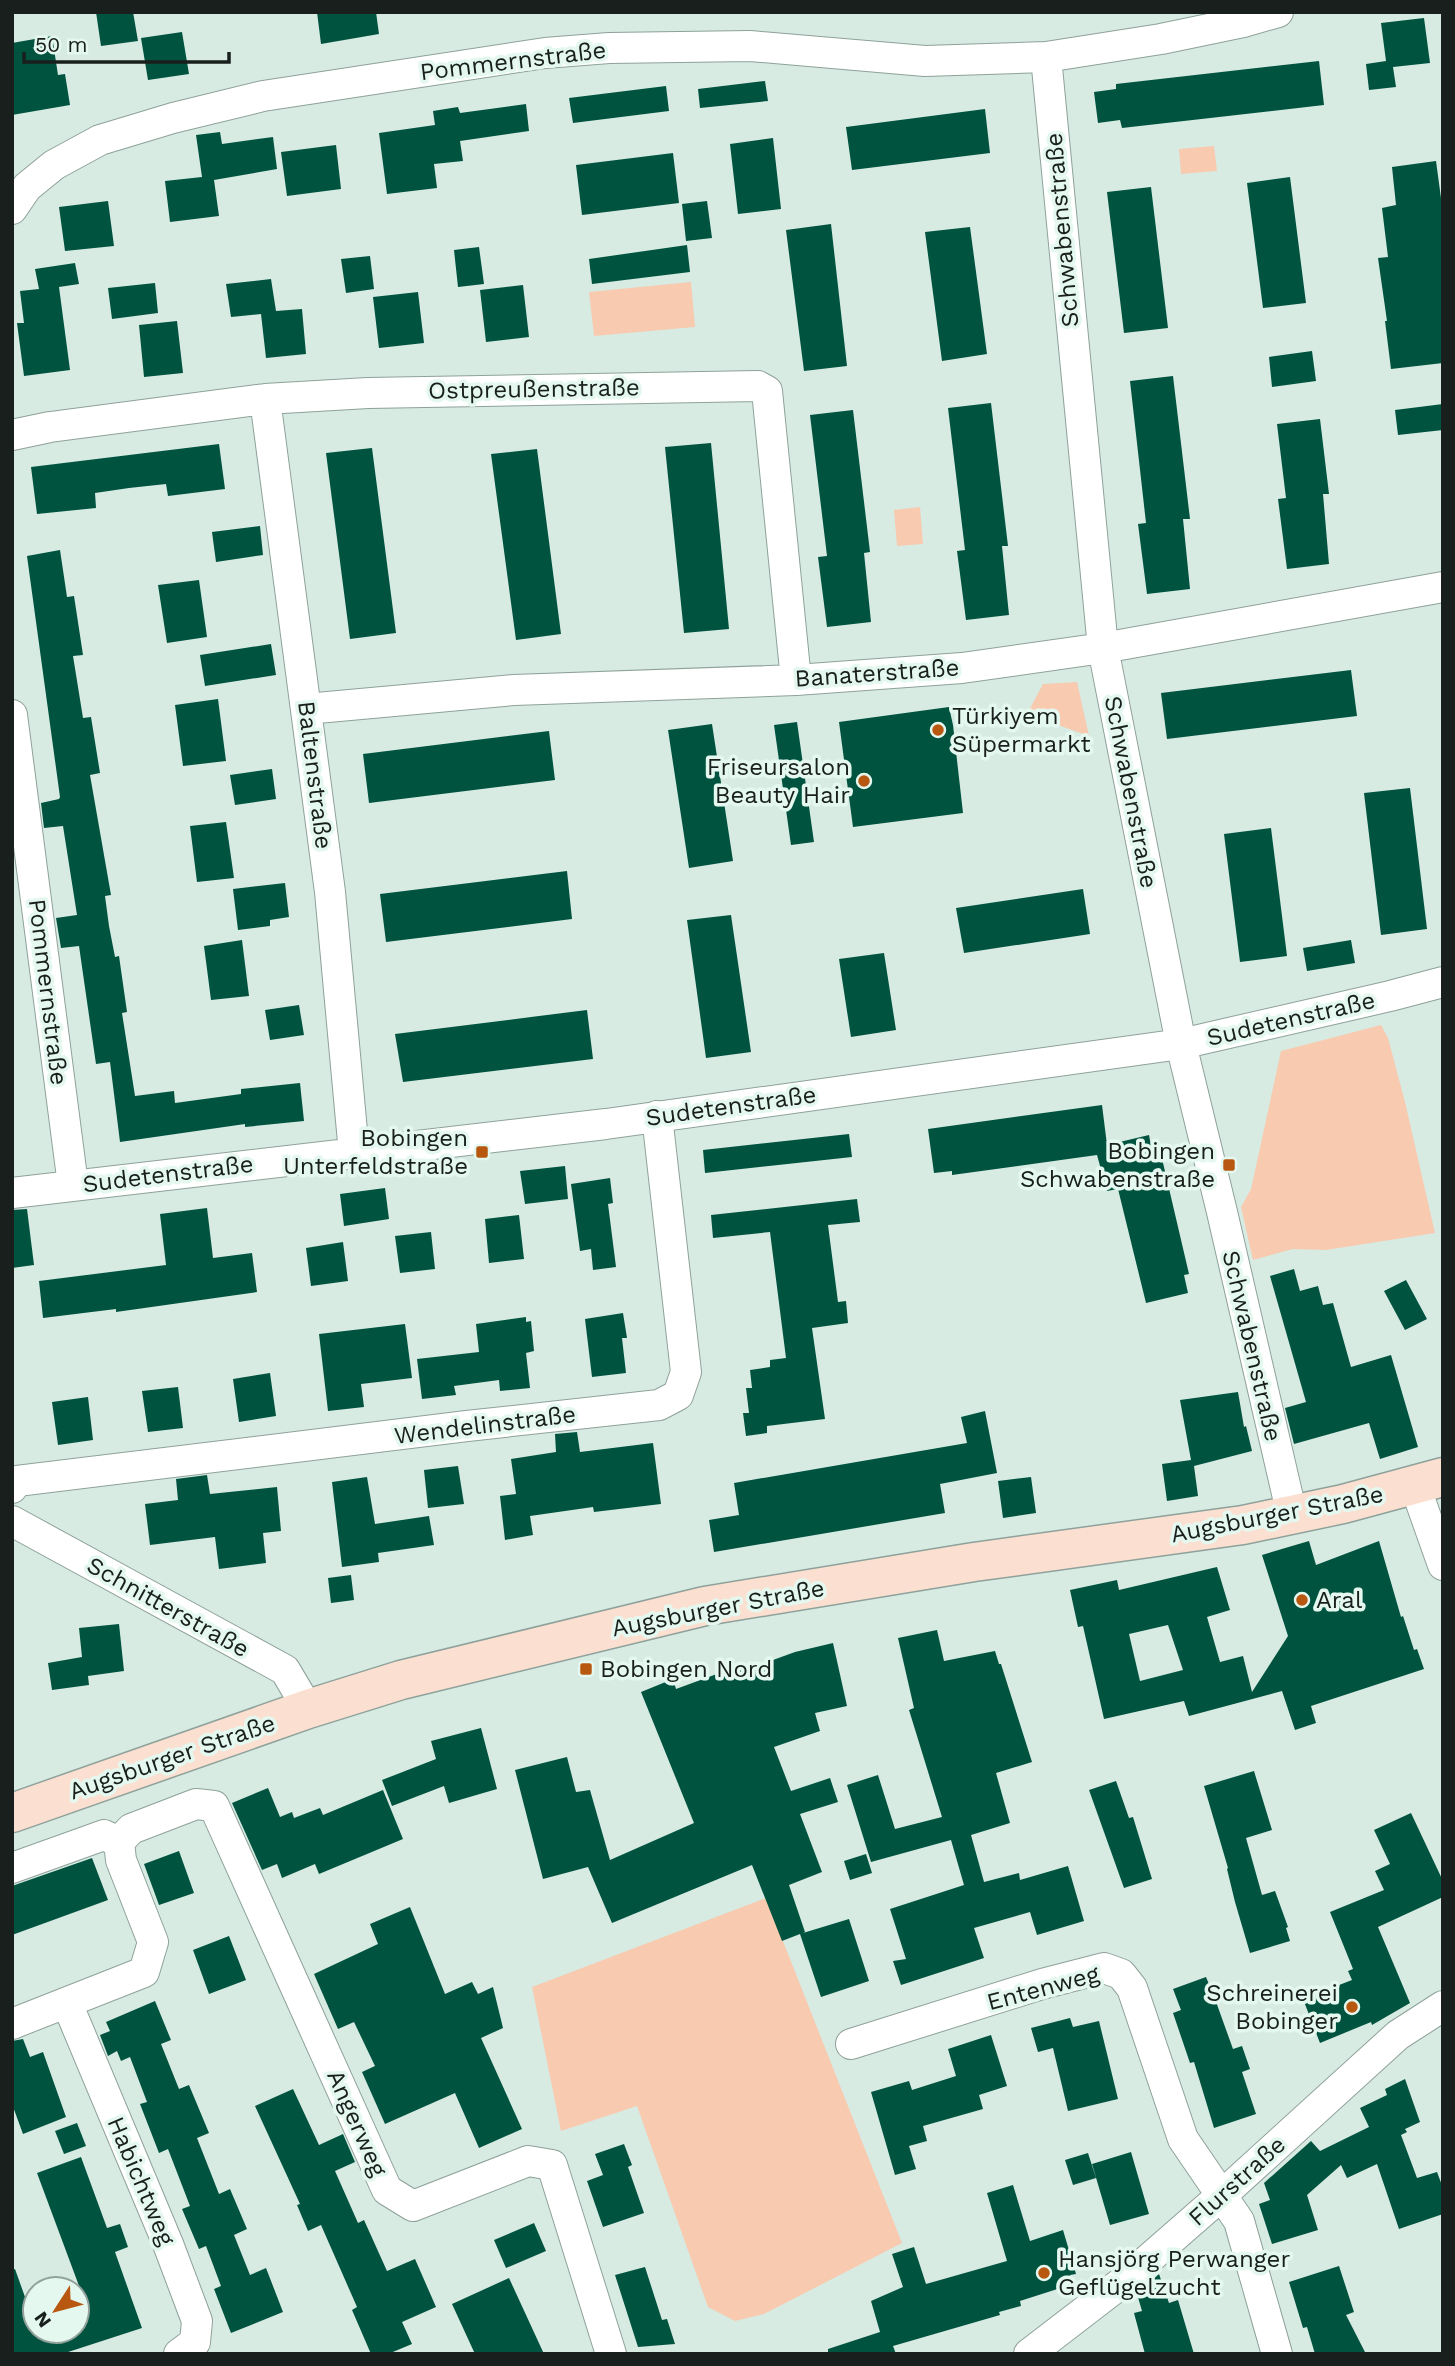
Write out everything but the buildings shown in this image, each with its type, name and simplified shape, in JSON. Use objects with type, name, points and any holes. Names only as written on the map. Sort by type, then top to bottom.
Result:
[{"type":"street","name":"Pommernstraße","points":[[12,209],[27,187],[54,165],[100,140],[263,96],[545,53],[609,48],[750,46],[925,61],[1046,57],[1160,39],[1278,12]]},
{"type":"street","name":"Schwabenstraße","points":[[1046,57],[1103,649],[1181,1044],[1292,1515]]},
{"type":"street","name":"Ostpreußenstraße","points":[[12,435],[50,427],[265,399],[368,393],[758,386],[767,391],[796,680]]},
{"type":"street","name":"Baltenstraße","points":[[265,399],[330,892],[354,1153]]},
{"type":"street","name":"Banaterstraße","points":[[306,709],[514,690],[796,680],[962,668],[1103,649],[1443,587]]},
{"type":"street","name":"Pommernstraße","points":[[12,715],[73,1185]]},
{"type":"street","name":"Sudetenstraße","points":[[12,1193],[606,1124],[1181,1044],[1443,982]]},
{"type":"street","name":"Wendelinstraße","points":[[12,1488],[17,1482],[28,1480],[659,1405],[678,1395],[686,1372],[657,1116]]},
{"type":"street","name":"Augsburger Straße","points":[[12,1813],[308,1709],[457,1665],[718,1603],[974,1562],[1243,1525],[1429,1482]]},
{"type":"street","points":[[1429,1482],[1443,1565]]},
{"type":"street","name":"Schnitterstraße","points":[[12,1521],[285,1670],[308,1709]]},
{"type":"street","name":"Angerweg","points":[[119,1842],[131,1829],[196,1804],[214,1806],[387,2190],[413,2206],[528,2161],[552,2165],[611,2354]]},
{"type":"street","points":[[12,1868],[104,1835],[119,1842],[121,1860],[153,1942],[144,1972],[12,2024]]},
{"type":"street","name":"Entenweg","points":[[851,2044],[1042,1984],[1104,1968],[1121,1974],[1132,1987],[1182,2139],[1239,2221],[1278,2354]]},
{"type":"street","name":"Habichtweg","points":[[67,2003],[197,2320],[195,2342],[179,2354]]},
{"type":"street","name":"Flurstraße","points":[[1029,2354],[1121,2284],[1398,2035],[1443,2006]]},
{"type":"shaded area","points":[[1214,146],[1217,171],[1181,174],[1179,149]]},
{"type":"shaded area","points":[[691,282],[695,327],[594,336],[589,292]]},
{"type":"shaded area","points":[[920,507],[923,544],[897,546],[894,510]]},
{"type":"shaded area","points":[[1077,682],[1089,736],[1027,714],[1043,684]]},
{"type":"shaded area","points":[[1381,1025],[1388,1038],[1405,1102],[1435,1233],[1326,1250],[1293,1249],[1253,1260],[1241,1207],[1251,1189],[1281,1051]]},
{"type":"shaded area","points":[[766,1898],[902,2243],[764,2314],[735,2321],[708,2307],[637,2106],[561,2131],[532,1987]]},
{"type":"place","name":"Türkiyem Süpermarkt","points":[[938,730]]},
{"type":"place","name":"Friseursalon Beauty Hair","points":[[864,781]]},
{"type":"place","name":"Bobingen Unterfeldstraße","points":[[482,1152]]},
{"type":"place","name":"Bobingen Schwabenstraße","points":[[1229,1165]]},
{"type":"place","name":"Aral","points":[[1302,1600]]},
{"type":"place","name":"Bobingen Nord","points":[[586,1669]]},
{"type":"place","name":"Schreinerei Bobinger","points":[[1352,2007]]},
{"type":"place","name":"Hansjörg Perwanger Geflügelzucht","points":[[1044,2273]]}]
